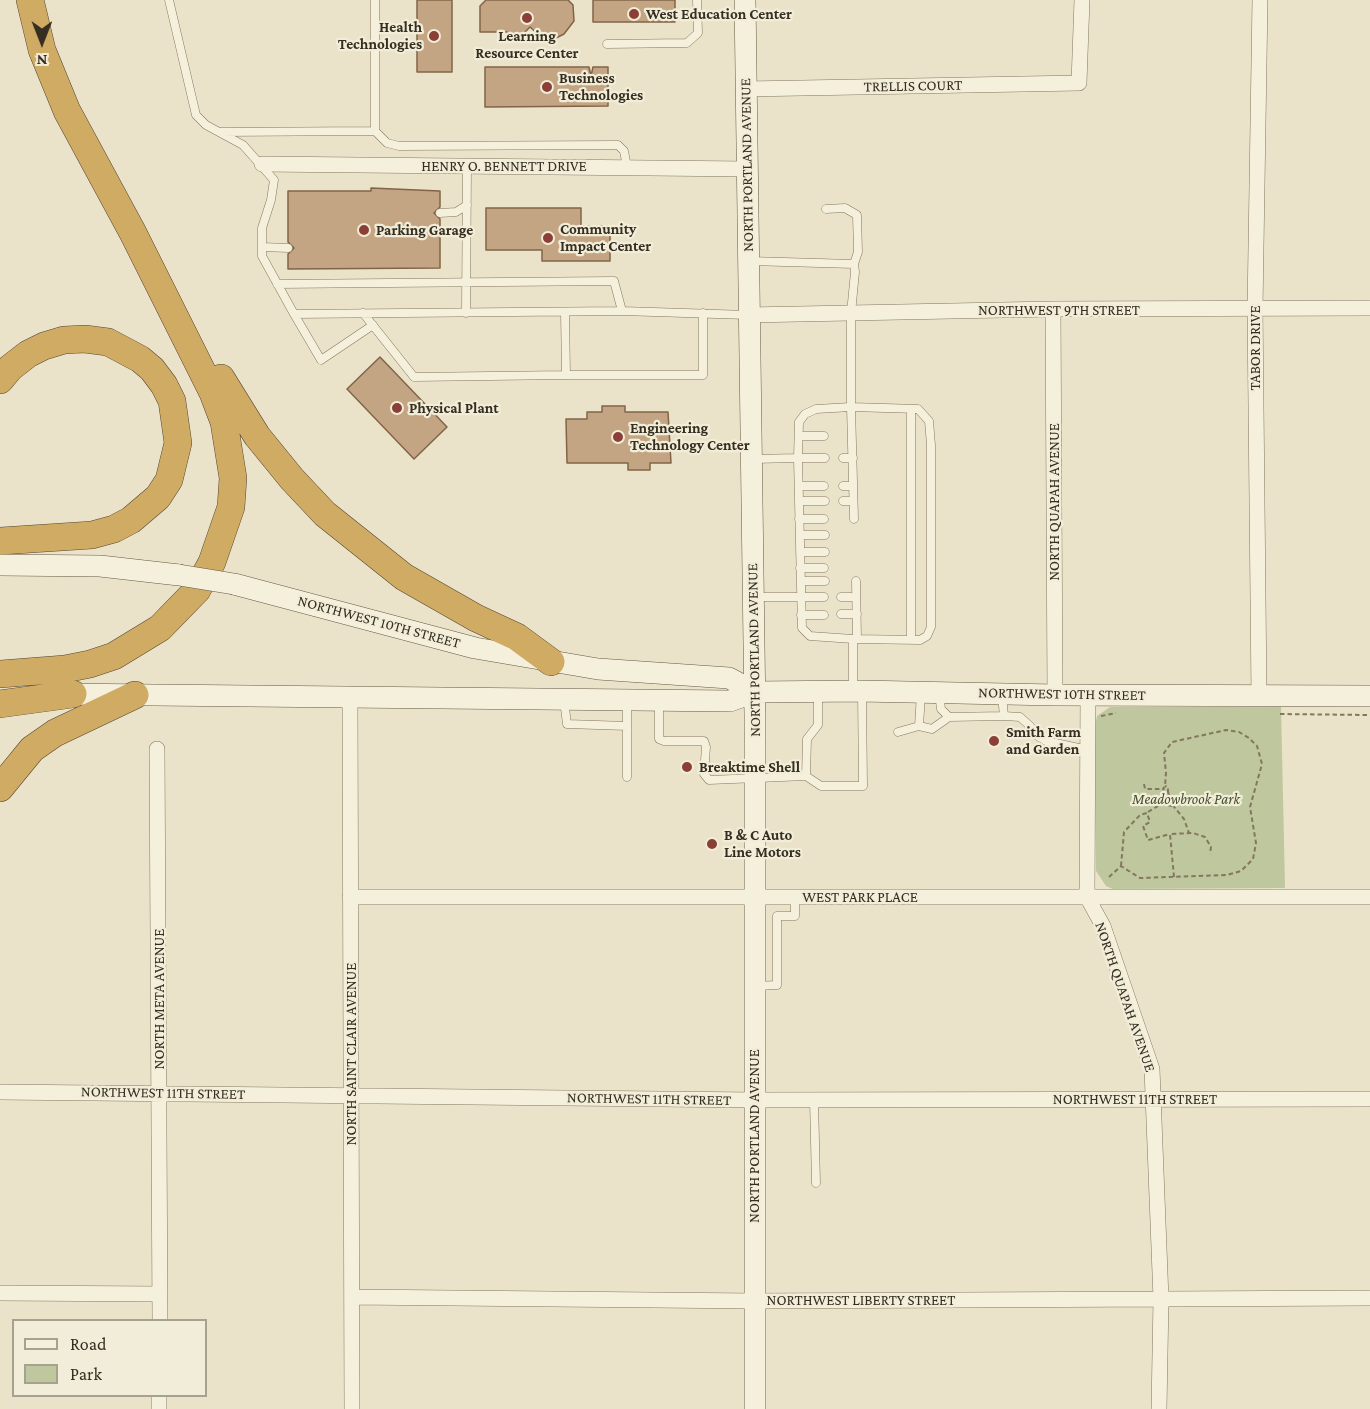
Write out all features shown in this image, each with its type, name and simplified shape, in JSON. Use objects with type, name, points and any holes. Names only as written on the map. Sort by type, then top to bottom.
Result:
[{"type":"highway","points":[[0,674],[65,669],[90,664],[138,644],[160,628],[197,590],[224,534],[231,507],[233,478],[224,422],[192,348],[134,233],[67,111],[42,50],[30,0]]},
{"type":"highway","points":[[134,233],[257,436],[292,479],[325,514],[404,577],[476,618],[518,637],[551,662]]},
{"type":"highway","points":[[0,380],[10,368],[28,354],[44,346],[64,340],[86,339],[108,342],[140,358],[164,385],[177,421],[178,443],[169,480],[158,497],[131,520],[114,529],[92,535],[4,553]]},
{"type":"highway","points":[[0,704],[73,694]]},
{"type":"highway","points":[[0,788],[13,768],[40,743],[55,733],[135,694]]},
{"type":"main road","name":"NORTH PORTLAND AVENUE","points":[[745,0],[755,692],[755,1409]]},
{"type":"main road","name":"NORTHWEST 10TH STREET","points":[[4,553],[234,584],[475,648],[622,672],[729,678],[755,692]]},
{"type":"main road","name":"NORTHWEST 10TH STREET","points":[[0,694],[627,701],[730,701],[755,692],[818,691],[1055,695],[1370,696]]},
{"type":"street","name":"TRELLIS COURT","points":[[746,89],[1079,83],[1082,0]]},
{"type":"street","name":"TABOR DRIVE","points":[[1259,695],[1255,309],[1260,0]]},
{"type":"street","name":"HENRY O. BENNETT DRIVE","points":[[262,164],[747,169]]},
{"type":"street","name":"NORTHWEST 9TH STREET","points":[[748,315],[1053,309],[1370,308]]},
{"type":"street","name":"NORTH QUAPAH AVENUE","points":[[1053,309],[1055,695]]},
{"type":"street","name":"NORTH QUAPAH AVENUE","points":[[1088,695],[1088,897],[1103,926],[1152,1069],[1161,1299],[1159,1409]]},
{"type":"street","name":"NORTH SAINT CLAIR AVENUE","points":[[350,698],[352,1409]]},
{"type":"street","name":"NORTH META AVENUE","points":[[157,749],[160,1319]]},
{"type":"street","name":"WEST PARK PLACE","points":[[350,897],[1370,897]]},
{"type":"street","name":"NORTHWEST 11TH STREET","points":[[0,1092],[755,1100],[1370,1099]]},
{"type":"street","points":[[0,1293],[160,1294]]},
{"type":"street","name":"NORTHWEST LIBERTY STREET","points":[[352,1297],[754,1301],[1370,1298]]},
{"type":"lane","points":[[170,0],[196,115],[218,132],[243,145],[274,180],[262,228],[262,256],[321,360],[373,325]]},
{"type":"lane","points":[[375,0],[375,131],[387,143],[399,146],[618,145],[624,151],[627,167]]},
{"type":"lane","points":[[607,44],[687,43],[698,33],[697,0]]},
{"type":"lane","points":[[218,132],[375,131]]},
{"type":"lane","points":[[466,313],[467,166]]},
{"type":"lane","points":[[440,213],[456,212],[467,205]]},
{"type":"lane","points":[[826,209],[845,208],[856,215],[858,252],[854,264],[851,313],[851,407],[848,436],[852,458],[854,519]]},
{"type":"lane","points":[[262,247],[288,248]]},
{"type":"lane","points":[[748,261],[854,264]]},
{"type":"lane","points":[[277,284],[614,281],[622,311]]},
{"type":"lane","points":[[294,314],[622,311],[748,315]]},
{"type":"lane","points":[[363,312],[414,377],[703,375],[703,313]]},
{"type":"lane","points":[[565,312],[566,375]]},
{"type":"lane","points":[[851,407],[918,409],[929,421],[932,592],[931,627],[927,636],[912,640],[855,639],[810,636],[802,628],[799,422],[805,414],[816,409],[851,407]]},
{"type":"lane","points":[[911,409],[912,640]]},
{"type":"lane","points":[[799,436],[824,436]]},
{"type":"lane","points":[[752,459],[825,458]]},
{"type":"lane","points":[[843,458],[852,458]]},
{"type":"lane","points":[[799,486],[824,486]]},
{"type":"lane","points":[[843,486],[853,486]]},
{"type":"lane","points":[[799,501],[825,501]]},
{"type":"lane","points":[[843,501],[854,501]]},
{"type":"lane","points":[[799,519],[824,519]]},
{"type":"lane","points":[[800,535],[825,535]]},
{"type":"lane","points":[[800,552],[825,552]]},
{"type":"lane","points":[[801,568],[824,568]]},
{"type":"lane","points":[[801,581],[825,581]]},
{"type":"lane","points":[[659,701],[659,739],[704,741],[706,747],[704,774],[709,780],[807,776],[821,786],[862,786],[855,639],[856,581]]},
{"type":"lane","points":[[753,597],[825,597]]},
{"type":"lane","points":[[840,597],[856,597]]},
{"type":"lane","points":[[840,614],[856,614]]},
{"type":"lane","points":[[801,615],[825,615]]},
{"type":"lane","points":[[807,776],[807,740],[818,725],[818,691]]},
{"type":"lane","points":[[930,692],[941,710],[949,717]]},
{"type":"lane","points":[[919,726],[930,692]]},
{"type":"lane","points":[[1002,694],[1004,716]]},
{"type":"lane","points":[[564,700],[567,724],[627,726]]},
{"type":"lane","points":[[627,701],[627,777]]},
{"type":"lane","points":[[898,732],[919,726],[932,729],[949,717],[1020,717],[1036,735],[1046,741],[1088,750]]},
{"type":"lane","points":[[755,986],[777,985],[777,916],[795,916],[795,897]]},
{"type":"lane","points":[[755,928],[777,928]]},
{"type":"lane","points":[[814,1100],[816,1183]]},
{"type":"path","points":[[1121,866],[1140,878],[1235,874],[1253,859],[1256,843],[1250,807],[1260,775],[1261,754],[1250,738],[1239,732],[1226,730],[1172,742],[1164,753],[1166,790],[1172,806],[1184,819],[1189,833]]},
{"type":"path","points":[[1144,784],[1145,789],[1174,789]]},
{"type":"path","points":[[1109,877],[1121,866],[1124,832],[1134,819],[1161,804],[1166,790]]},
{"type":"path","points":[[1161,804],[1172,806]]},
{"type":"path","points":[[1147,813],[1150,822],[1143,826],[1148,840],[1170,834],[1189,833],[1205,837],[1211,847],[1210,854]]},
{"type":"path","points":[[1170,834],[1174,877]]},
{"type":"green space","name":"Meadowbrook Park","points":[[1110,707],[1281,707],[1285,888],[1113,889],[1106,886],[1096,871],[1095,726],[1097,716]]},
{"type":"building","name":"Health Technologies","points":[[417,0],[452,0],[452,72],[417,72]]},
{"type":"building","name":"Learning Resource Center","points":[[486,0],[568,0],[573,5],[574,21],[564,34],[556,38],[539,35],[530,27],[516,41],[507,32],[480,32],[480,6]]},
{"type":"building","name":"West Education Center","points":[[593,0],[675,0],[675,22],[593,22]]},
{"type":"building","name":"Business Technologies","points":[[485,67],[589,67],[591,76],[593,67],[608,67],[608,106],[485,107]]},
{"type":"building","name":"Parking Garage","points":[[371,188],[440,191],[440,207],[434,213],[440,219],[440,268],[288,269],[288,254],[294,248],[288,242],[288,191],[371,191]]},
{"type":"building","name":"Community Impact Center","points":[[486,208],[581,208],[581,226],[610,226],[610,261],[542,261],[542,250],[486,250]]},
{"type":"building","name":"Physical Plant","points":[[380,357],[447,427],[414,459],[347,389]]},
{"type":"building","name":"Engineering Technology Center","points":[[602,406],[625,406],[625,412],[668,412],[671,463],[650,463],[650,470],[628,470],[628,463],[567,463],[566,419],[587,419],[587,412],[602,412]]},
{"type":"place","name":"West Education Center","points":[[634,14]]},
{"type":"place","name":"Learning Resource Center","points":[[527,18]]},
{"type":"place","name":"Health Technologies","points":[[434,36]]},
{"type":"place","name":"Business Technologies","points":[[547,87]]},
{"type":"place","name":"Parking Garage","points":[[364,230]]},
{"type":"place","name":"Community Impact Center","points":[[548,238]]},
{"type":"place","name":"Physical Plant","points":[[397,408]]},
{"type":"place","name":"Engineering Technology Center","points":[[618,437]]},
{"type":"place","name":"Smith Farm and Garden","points":[[994,741]]},
{"type":"place","name":"Breaktime Shell","points":[[687,767]]},
{"type":"place","name":"B & C Auto Line Motors","points":[[712,844]]}]
